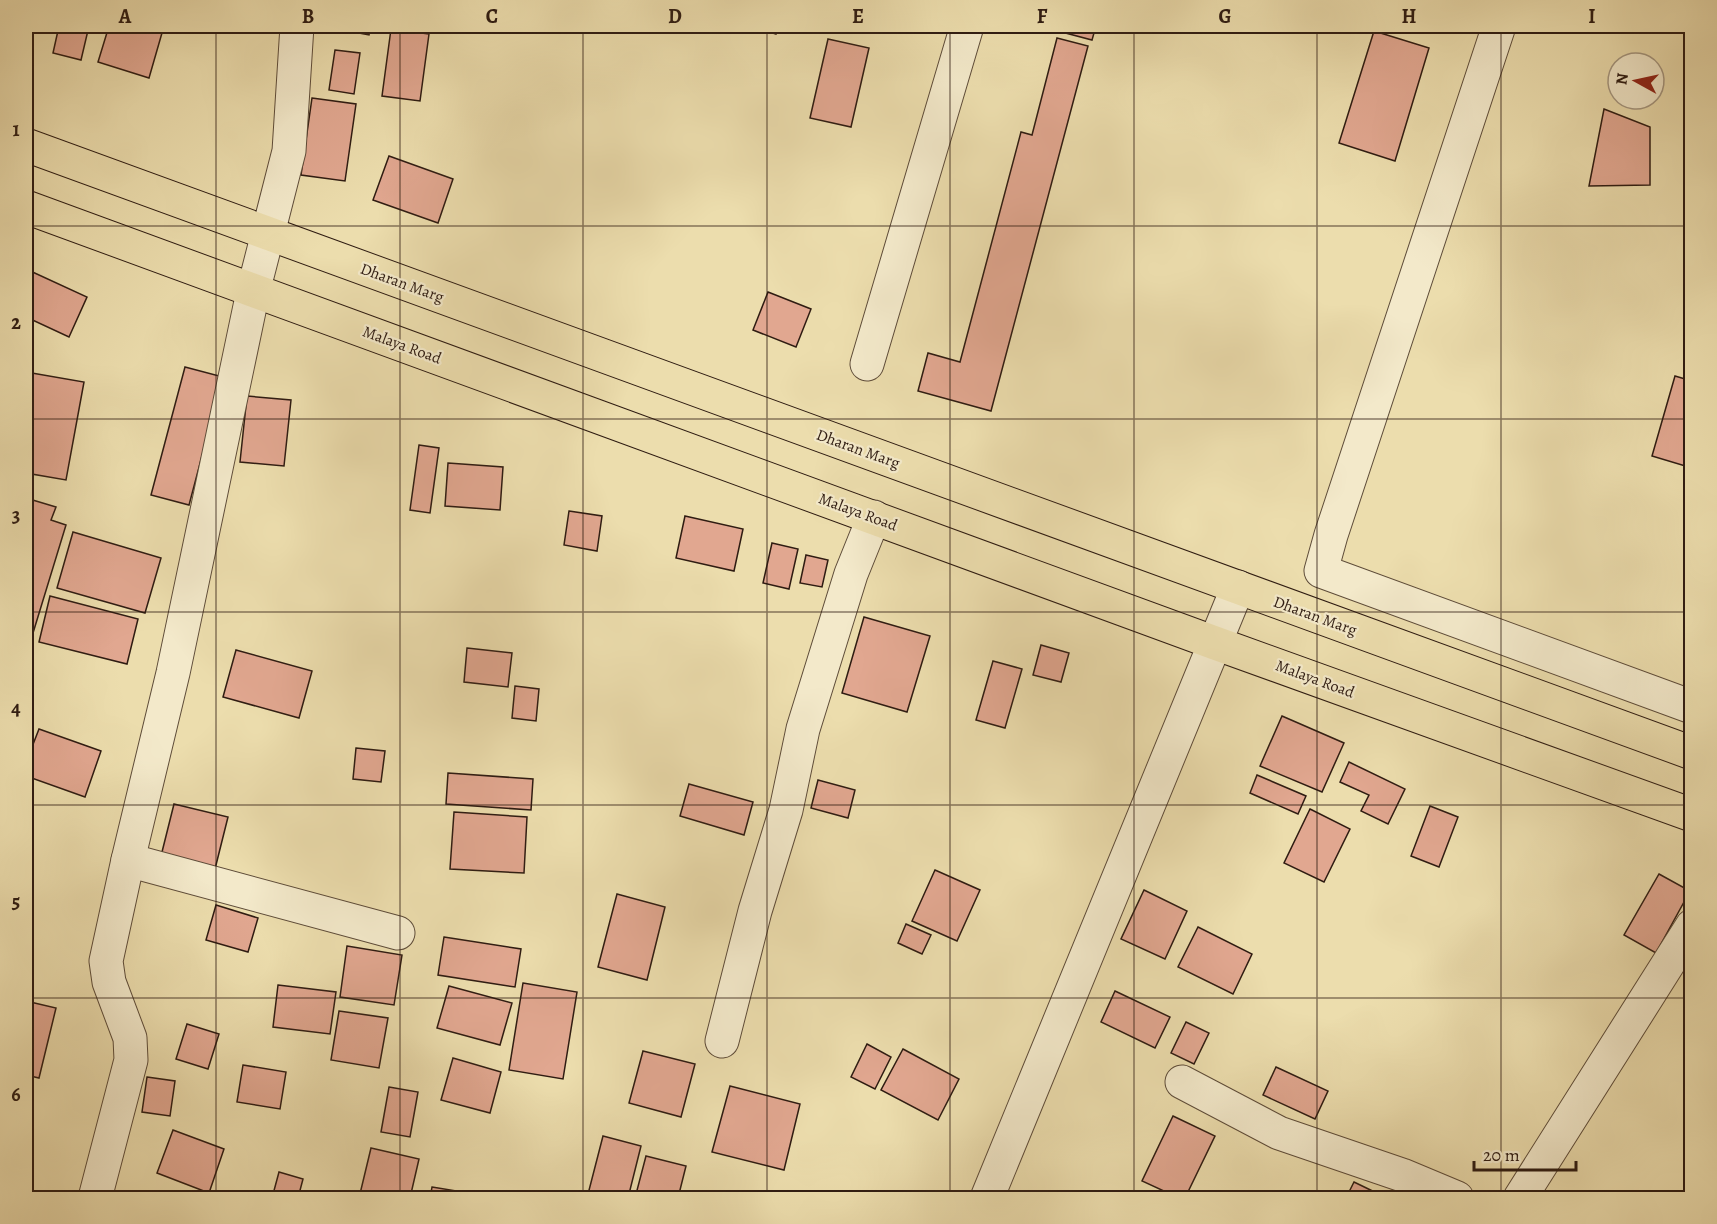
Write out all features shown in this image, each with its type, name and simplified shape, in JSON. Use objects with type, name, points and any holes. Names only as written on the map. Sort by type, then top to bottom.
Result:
[{"type":"main road","name":"Dharan Marg","points":[[26,145],[1692,753]]},
{"type":"main road","name":"Malaya Road","points":[[26,207],[1215,643],[1692,815]]},
{"type":"street","points":[[96,1198],[131,1060],[130,1038],[109,982],[106,961],[173,673],[267,234],[289,151],[297,26]]},
{"type":"street","points":[[867,364],[967,26]]},
{"type":"street","points":[[1499,26],[1321,571],[1692,707]]},
{"type":"street","points":[[722,1041],[756,911],[786,810],[803,729],[852,574],[874,517]]},
{"type":"street","points":[[987,1198],[1238,588]]},
{"type":"street","points":[[128,860],[398,933]]},
{"type":"street","points":[[1520,1198],[1692,926]]},
{"type":"street","points":[[1182,1082],[1279,1133],[1402,1175],[1457,1198]]},
{"type":"building","points":[[59,26],[89,26],[81,60],[53,53]]},
{"type":"building","points":[[109,26],[164,26],[149,78],[98,62]]},
{"type":"building","points":[[321,26],[371,26],[369,35]]},
{"type":"building","points":[[750,26],[779,26],[776,34]]},
{"type":"building","points":[[1039,26],[1096,26],[1092,40]]},
{"type":"building","points":[[391,29],[429,34],[420,101],[382,96]]},
{"type":"building","points":[[1374,31],[1429,48],[1395,161],[1339,143]]},
{"type":"building","points":[[1057,38],[1088,46],[991,411],[918,391],[928,353],[960,362],[1021,132],[1032,135]]},
{"type":"building","points":[[828,39],[869,48],[851,127],[810,118]]},
{"type":"building","points":[[335,50],[360,53],[354,94],[329,90]]},
{"type":"building","points":[[312,98],[356,104],[345,181],[301,175]]},
{"type":"building","points":[[1604,109],[1650,127],[1650,185],[1589,186]]},
{"type":"building","points":[[389,156],[453,179],[438,223],[373,200]]},
{"type":"building","points":[[26,269],[87,297],[69,337],[26,317]]},
{"type":"building","points":[[768,292],[811,309],[796,347],[753,330]]},
{"type":"building","points":[[185,367],[223,377],[189,505],[151,495]]},
{"type":"building","points":[[26,372],[84,382],[66,480],[26,473]]},
{"type":"building","points":[[1675,376],[1692,381],[1692,468],[1652,456]]},
{"type":"building","points":[[247,396],[291,400],[284,466],[240,462]]},
{"type":"building","points":[[419,445],[439,448],[430,513],[410,510]]},
{"type":"building","points":[[448,463],[503,467],[500,510],[445,506]]},
{"type":"building","points":[[26,498],[56,507],[51,520],[66,525],[33,633],[26,631]]},
{"type":"building","points":[[569,511],[602,516],[597,551],[564,545]]},
{"type":"building","points":[[685,516],[743,529],[734,571],[676,558]]},
{"type":"building","points":[[73,532],[161,558],[145,613],[57,588]]},
{"type":"building","points":[[772,543],[798,549],[789,589],[763,583]]},
{"type":"building","points":[[806,555],[828,560],[822,587],[800,583]]},
{"type":"building","points":[[50,596],[138,619],[127,664],[39,642]]},
{"type":"building","points":[[864,617],[930,636],[907,712],[842,693]]},
{"type":"building","points":[[1041,645],[1069,653],[1061,682],[1033,675]]},
{"type":"building","points":[[467,648],[512,653],[508,687],[464,682]]},
{"type":"building","points":[[236,650],[312,671],[299,718],[223,697]]},
{"type":"building","points":[[993,661],[1022,669],[1005,728],[976,720]]},
{"type":"building","points":[[515,686],[539,689],[536,721],[512,718]]},
{"type":"building","points":[[1282,716],[1344,743],[1322,792],[1260,766]]},
{"type":"building","points":[[39,729],[101,751],[85,797],[26,776],[26,744],[32,747]]},
{"type":"building","points":[[356,748],[385,751],[381,782],[353,779]]},
{"type":"building","points":[[1349,762],[1405,789],[1388,824],[1361,811],[1369,795],[1340,782]]},
{"type":"building","points":[[448,773],[533,779],[531,810],[446,804]]},
{"type":"building","points":[[1257,775],[1306,796],[1298,814],[1250,793]]},
{"type":"building","points":[[818,780],[855,790],[848,818],[811,808]]},
{"type":"building","points":[[689,784],[753,802],[744,835],[680,816]]},
{"type":"building","points":[[174,804],[228,817],[215,869],[161,856]]},
{"type":"building","points":[[1430,806],[1458,817],[1439,867],[1411,856]]},
{"type":"building","points":[[1310,809],[1350,829],[1324,882],[1284,863]]},
{"type":"building","points":[[454,812],[527,817],[524,873],[450,869]]},
{"type":"building","points":[[935,870],[980,890],[957,941],[912,921]]},
{"type":"building","points":[[1659,874],[1690,891],[1656,953],[1624,935]]},
{"type":"building","points":[[1144,890],[1187,911],[1165,959],[1121,939]]},
{"type":"building","points":[[617,894],[665,907],[647,980],[598,967]]},
{"type":"building","points":[[216,905],[258,918],[248,952],[206,940]]},
{"type":"building","points":[[906,924],[931,935],[922,954],[898,943]]},
{"type":"building","points":[[1198,927],[1252,954],[1233,994],[1178,967]]},
{"type":"building","points":[[444,937],[521,949],[515,987],[438,975]]},
{"type":"building","points":[[347,946],[402,955],[394,1005],[340,997]]},
{"type":"building","points":[[523,983],[577,992],[563,1079],[509,1070]]},
{"type":"building","points":[[278,985],[336,992],[330,1034],[273,1027]]},
{"type":"building","points":[[449,986],[512,1003],[500,1045],[437,1028]]},
{"type":"building","points":[[1115,991],[1170,1017],[1155,1048],[1101,1022]]},
{"type":"building","points":[[26,1001],[56,1008],[39,1078],[26,1075]]},
{"type":"building","points":[[339,1011],[388,1018],[379,1068],[331,1060]]},
{"type":"building","points":[[1186,1022],[1209,1033],[1194,1064],[1171,1053]]},
{"type":"building","points":[[187,1024],[219,1034],[208,1069],[176,1059]]},
{"type":"building","points":[[867,1044],[891,1057],[875,1089],[851,1077]]},
{"type":"building","points":[[903,1049],[959,1079],[938,1120],[881,1090]]},
{"type":"building","points":[[643,1051],[695,1064],[681,1117],[629,1103]]},
{"type":"building","points":[[453,1058],[501,1072],[490,1113],[441,1100]]},
{"type":"building","points":[[243,1065],[286,1072],[280,1109],[237,1102]]},
{"type":"building","points":[[1276,1067],[1328,1091],[1315,1119],[1263,1095]]},
{"type":"building","points":[[147,1077],[175,1081],[170,1116],[142,1112]]},
{"type":"building","points":[[730,1086],[800,1104],[784,1170],[712,1152]]},
{"type":"building","points":[[389,1087],[418,1092],[410,1137],[381,1132]]},
{"type":"building","points":[[1173,1116],[1215,1136],[1185,1198],[1179,1198],[1142,1181]]},
{"type":"building","points":[[173,1130],[224,1149],[209,1193],[157,1173]]},
{"type":"building","points":[[603,1136],[641,1146],[628,1198],[587,1198]]},
{"type":"building","points":[[371,1148],[419,1159],[410,1198],[359,1198]]},
{"type":"building","points":[[646,1156],[686,1166],[678,1198],[635,1198]]},
{"type":"building","points":[[279,1172],[303,1179],[298,1198],[272,1198]]},
{"type":"building","points":[[1354,1182],[1387,1198],[1346,1198]]},
{"type":"building","points":[[432,1187],[463,1192],[462,1198],[430,1198]]}]
